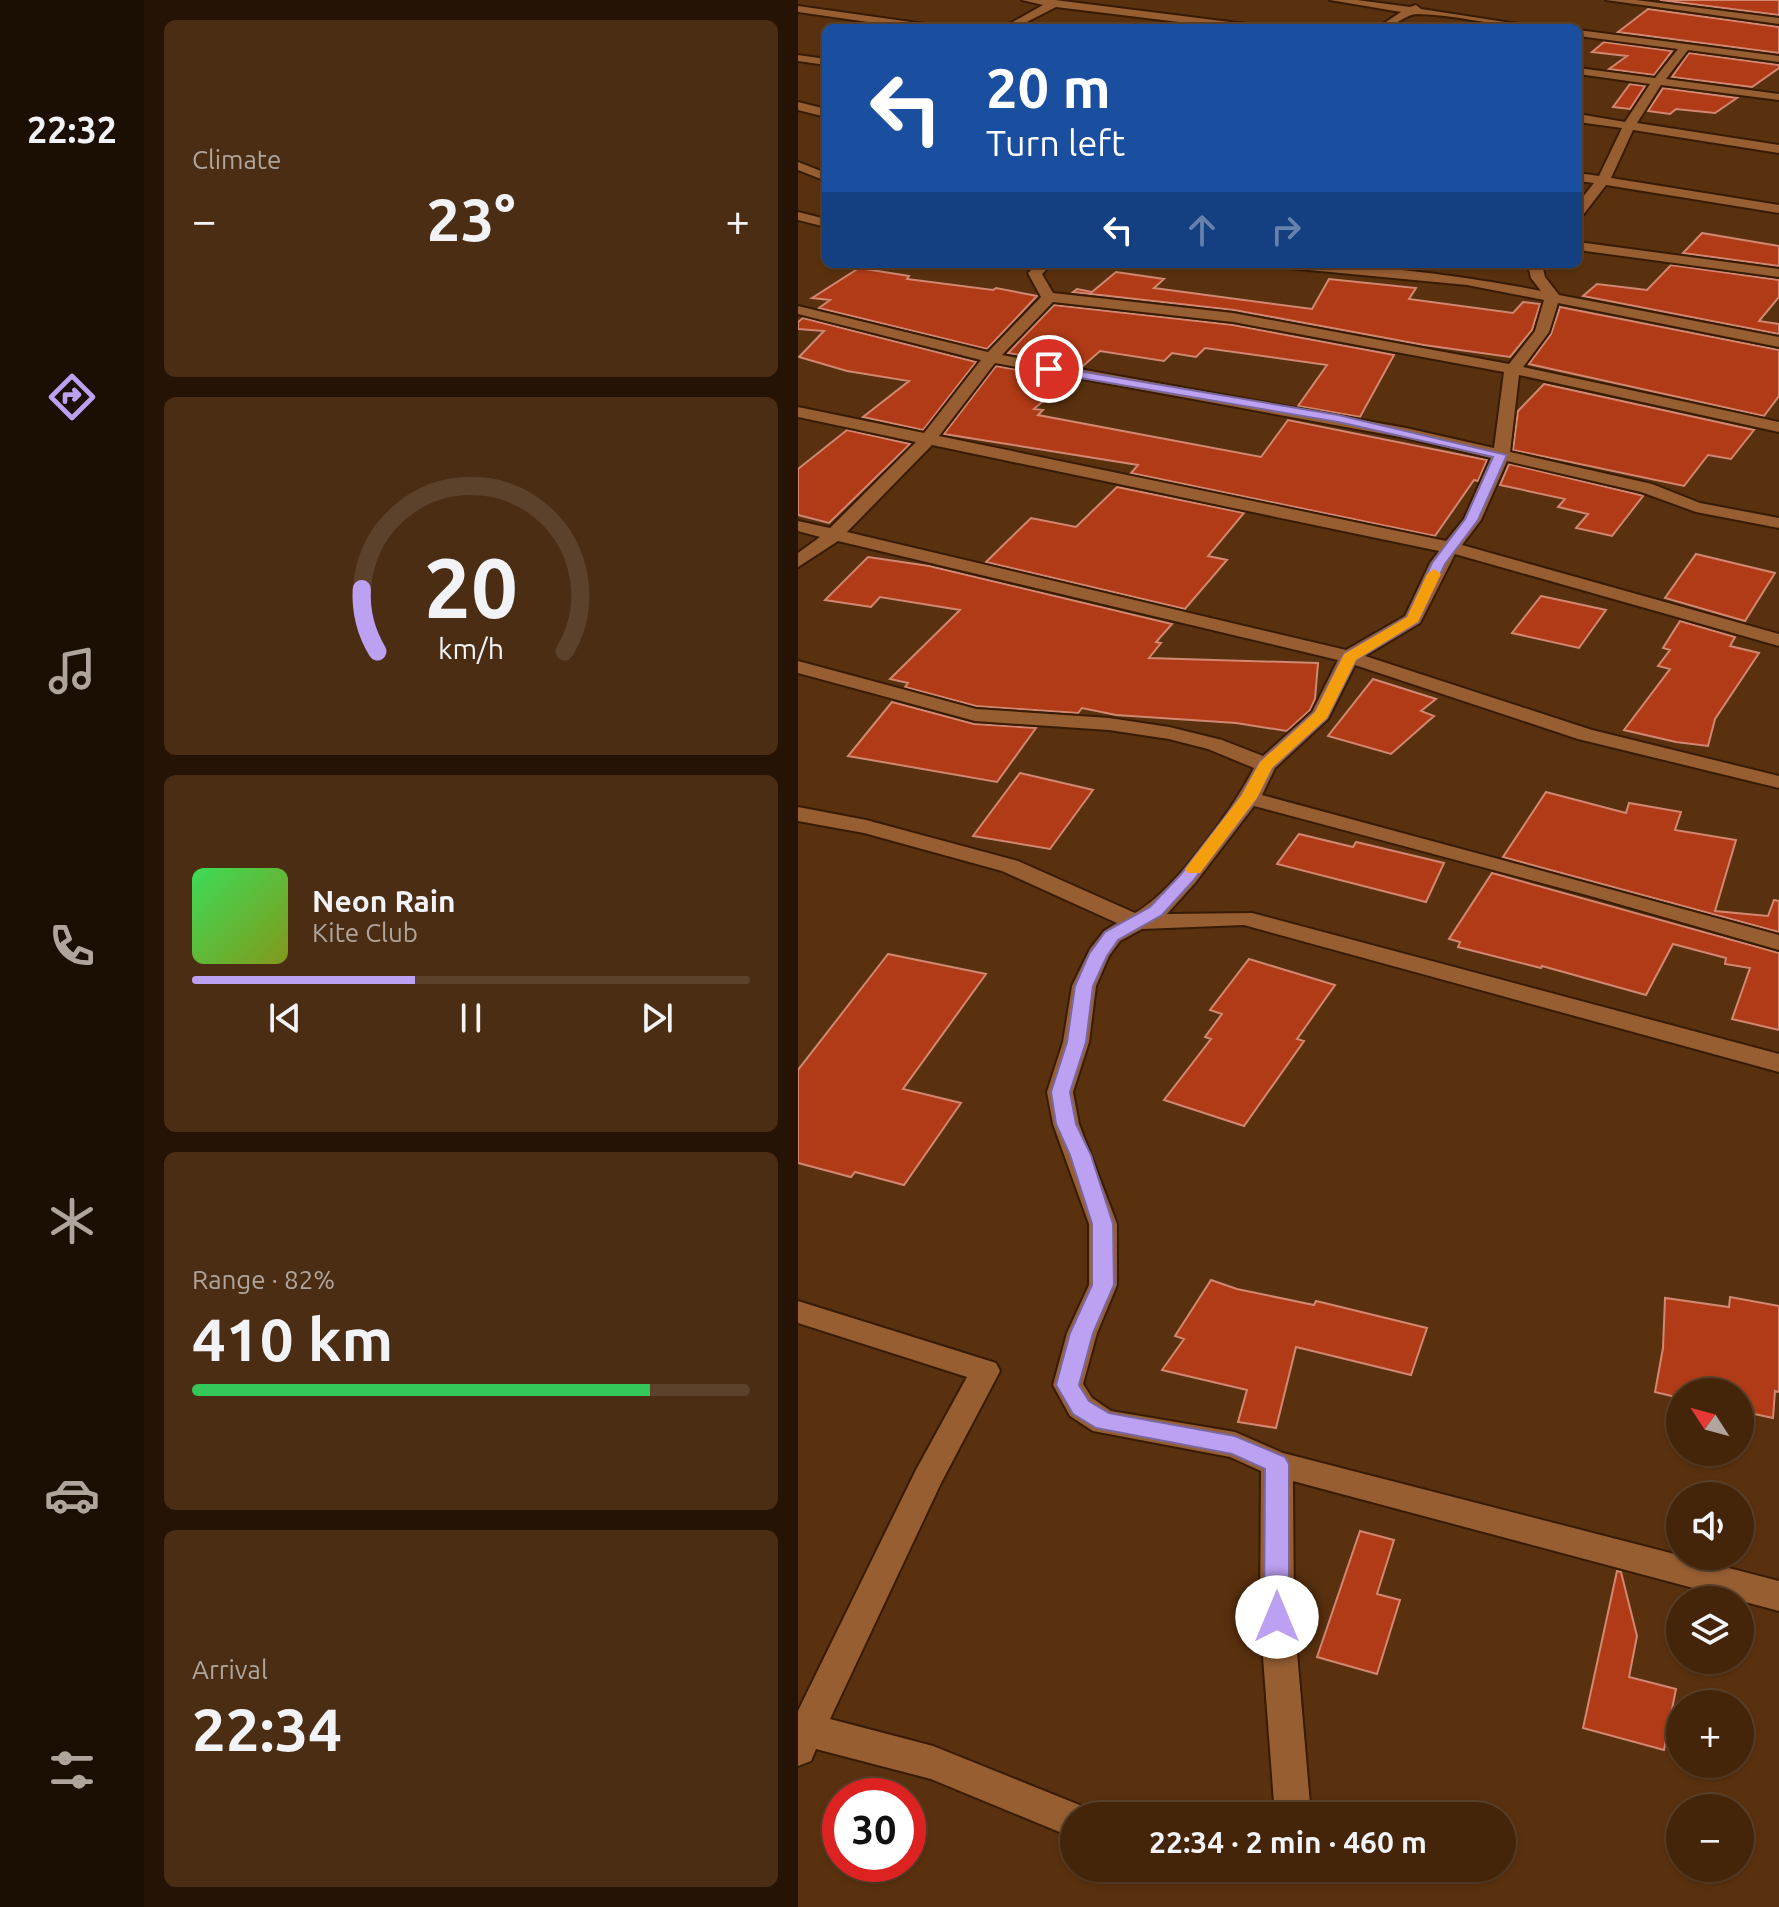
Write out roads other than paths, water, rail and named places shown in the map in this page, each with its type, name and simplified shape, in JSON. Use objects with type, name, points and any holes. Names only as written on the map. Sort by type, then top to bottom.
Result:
[{"type":"street","points":[[1027,0],[1224,24]]},
{"type":"street","points":[[1335,0],[1511,24]]},
{"type":"street","points":[[1389,24],[1428,0]]},
{"type":"street","points":[[1611,0],[1779,21]]},
{"type":"street","points":[[1015,24],[1056,2]]},
{"type":"street","points":[[798,9],[904,24]]},
{"type":"street","points":[[1582,34],[1779,59]]},
{"type":"street","points":[[1582,207],[1603,181],[1629,126],[1657,81],[1685,47]]},
{"type":"street","points":[[798,58],[822,61]]},
{"type":"street","points":[[1582,72],[1779,97]]},
{"type":"street","points":[[798,106],[822,112]]},
{"type":"street","points":[[1582,119],[1779,149]]},
{"type":"street","points":[[798,166],[822,175]]},
{"type":"street","points":[[1582,178],[1779,209]]},
{"type":"street","points":[[798,216],[822,222]]},
{"type":"street","points":[[1582,247],[1779,273]]},
{"type":"street","points":[[1041,268],[1035,273],[1042,290],[1049,297],[1167,307],[1346,337],[1779,427]]},
{"type":"street","points":[[1333,268],[1435,277],[1553,296],[1779,342]]},
{"type":"street","points":[[1536,268],[1538,278],[1553,296]]},
{"type":"street","points":[[1553,296],[1542,332],[1512,370],[1501,455],[1472,520],[1439,563],[1413,619],[1349,657],[1321,715],[1266,765],[1249,798],[1187,878],[1156,911],[1112,936],[1098,954],[1084,986],[1076,1042],[1060,1092],[1066,1124],[1103,1224],[1103,1285],[1082,1333],[1068,1385],[1081,1407],[1104,1422],[1235,1445],[1277,1464],[1779,1596]]},
{"type":"street","points":[[798,562],[834,535],[928,439],[991,358],[1049,297]]},
{"type":"street","points":[[798,310],[991,358],[1338,419],[1646,488],[1696,507],[1779,523]]},
{"type":"street","points":[[798,412],[1452,548],[1779,640]]},
{"type":"street","points":[[798,526],[1349,657],[1585,735],[1779,782]]},
{"type":"street","points":[[798,667],[975,715],[1109,724],[1169,733],[1215,744],[1266,765]]},
{"type":"street","points":[[1249,798],[1779,943]]},
{"type":"street","points":[[798,814],[866,827],[1010,866],[1134,922],[1244,918],[1779,1063]]},
{"type":"street","points":[[798,1312],[985,1371],[927,1479],[803,1739],[933,1763],[1060,1814]]},
{"type":"street","points":[[1277,1464],[1277,1617],[1292,1802]]}]
